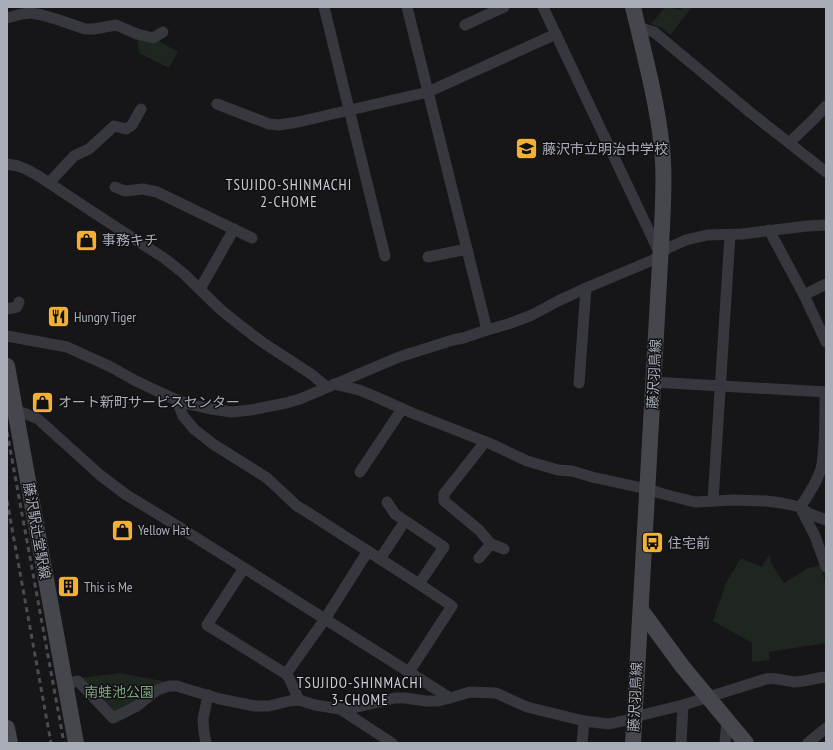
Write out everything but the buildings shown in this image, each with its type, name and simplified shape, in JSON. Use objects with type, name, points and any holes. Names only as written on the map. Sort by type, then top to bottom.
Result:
[{"type":"street","points":[[324,7],[385,256]]},
{"type":"street","points":[[407,7],[487,330]]},
{"type":"street","points":[[465,26],[504,7]]},
{"type":"street","points":[[543,7],[661,254]]},
{"type":"street","name":"藤沢羽鳥線","points":[[633,7],[654,96],[662,148],[664,178],[633,743]]},
{"type":"street","points":[[7,18],[31,13],[59,20],[85,29],[116,25],[137,34],[153,38],[163,32]]},
{"type":"street","points":[[638,27],[654,32],[736,101],[826,172]]},
{"type":"street","points":[[217,104],[269,124],[279,125],[428,92],[556,34]]},
{"type":"street","points":[[789,143],[826,106]]},
{"type":"street","points":[[49,183],[74,156],[89,149],[114,126],[126,129],[132,125],[141,109]]},
{"type":"street","points":[[7,164],[28,170],[164,258],[183,273],[221,310],[240,326],[311,374],[331,385],[359,390],[402,409],[486,442],[527,461],[558,470],[572,471],[592,477],[647,488],[695,502],[734,500],[766,501],[800,507],[810,514],[826,520]]},
{"type":"street","points":[[115,187],[126,192],[143,189],[157,192],[252,238]]},
{"type":"street","points":[[7,336],[67,347],[111,367],[142,384],[188,404],[232,412],[251,410],[293,401],[400,357],[508,324],[532,315],[586,288],[653,260],[668,248],[686,240],[708,236],[826,225]]},
{"type":"street","points":[[200,289],[234,229]]},
{"type":"street","points":[[769,230],[804,295],[826,342]]},
{"type":"street","points":[[713,501],[730,235]]},
{"type":"street","points":[[428,256],[467,249]]},
{"type":"street","points":[[804,295],[826,284]]},
{"type":"street","points":[[579,383],[586,288]]},
{"type":"street","points":[[7,309],[17,308],[19,302]]},
{"type":"street","name":"藤沢駅辻堂駅線","points":[[7,366],[76,743]]},
{"type":"street","points":[[654,382],[826,392],[825,432],[822,462],[820,470],[800,507]]},
{"type":"street","points":[[177,400],[183,416],[187,421],[213,444],[266,478],[297,506],[452,606],[409,672]]},
{"type":"street","points":[[360,472],[402,409]]},
{"type":"street","points":[[15,411],[38,419],[100,475],[125,494],[450,698]]},
{"type":"street","points":[[486,442],[444,494],[444,501],[479,530],[491,544],[504,549]]},
{"type":"street","points":[[386,502],[395,514],[444,547],[419,584]]},
{"type":"street","points":[[800,507],[814,536],[826,567]]},
{"type":"street","points":[[380,559],[405,521]]},
{"type":"street","points":[[479,558],[491,544]]},
{"type":"street","points":[[286,674],[325,619],[368,551]]},
{"type":"street","points":[[244,568],[207,625],[286,674],[290,678],[299,700]]},
{"type":"street","points":[[641,610],[682,666],[746,743]]},
{"type":"street","points":[[64,684],[78,681],[113,718],[137,706],[157,690],[169,686],[177,686],[220,699],[263,706],[299,700],[315,705],[340,709],[349,709],[395,698],[438,701],[470,692],[496,694],[527,708],[609,724],[708,697],[766,679],[771,678],[801,682],[826,677]]},
{"type":"street","points":[[206,743],[203,719],[208,695]]},
{"type":"street","points":[[681,743],[682,704]]},
{"type":"street","points":[[340,709],[383,740],[392,743]]},
{"type":"street","points":[[725,743],[726,719]]},
{"type":"street","points":[[582,743],[584,720]]},
{"type":"street","points":[[7,728],[10,743]]},
{"type":"street","points":[[808,743],[826,728]]},
{"type":"green space","points":[[665,7],[676,10],[680,10],[683,7],[691,8],[670,35],[664,29],[651,24]]},
{"type":"green space","points":[[137,35],[155,39],[178,52],[169,68],[139,53]]},
{"type":"green space","points":[[770,553],[771,563],[784,583],[808,568],[821,565],[826,587],[826,643],[769,652],[770,660],[752,662],[752,643],[713,621],[726,583],[741,558],[762,567]]},
{"type":"green space","name":"南蛙池公園","points":[[120,673],[167,682],[119,712],[111,711],[80,678]]},
{"type":"railway","points":[[7,432],[64,743]]},
{"type":"railway","points":[[7,501],[51,743]]},
{"type":"place","name":"藤沢市立明治中学校","points":[[526,149]]},
{"type":"place","name":"事務キチ","points":[[87,240]]},
{"type":"place","name":"Hungry Tiger","points":[[58,317]]},
{"type":"place","name":"オート新町サービスセンター","points":[[42,402]]},
{"type":"place","name":"Yellow Hat","points":[[122,530]]},
{"type":"place","name":"住宅前","points":[[653,543]]},
{"type":"place","name":"This is Me","points":[[68,587]]},
{"type":"district","name":"TSUJIDO-SHINMACHI 2-CHOME","points":[[289,192]]},
{"type":"district","name":"TSUJIDO-SHINMACHI 3-CHOME","points":[[360,690]]}]
